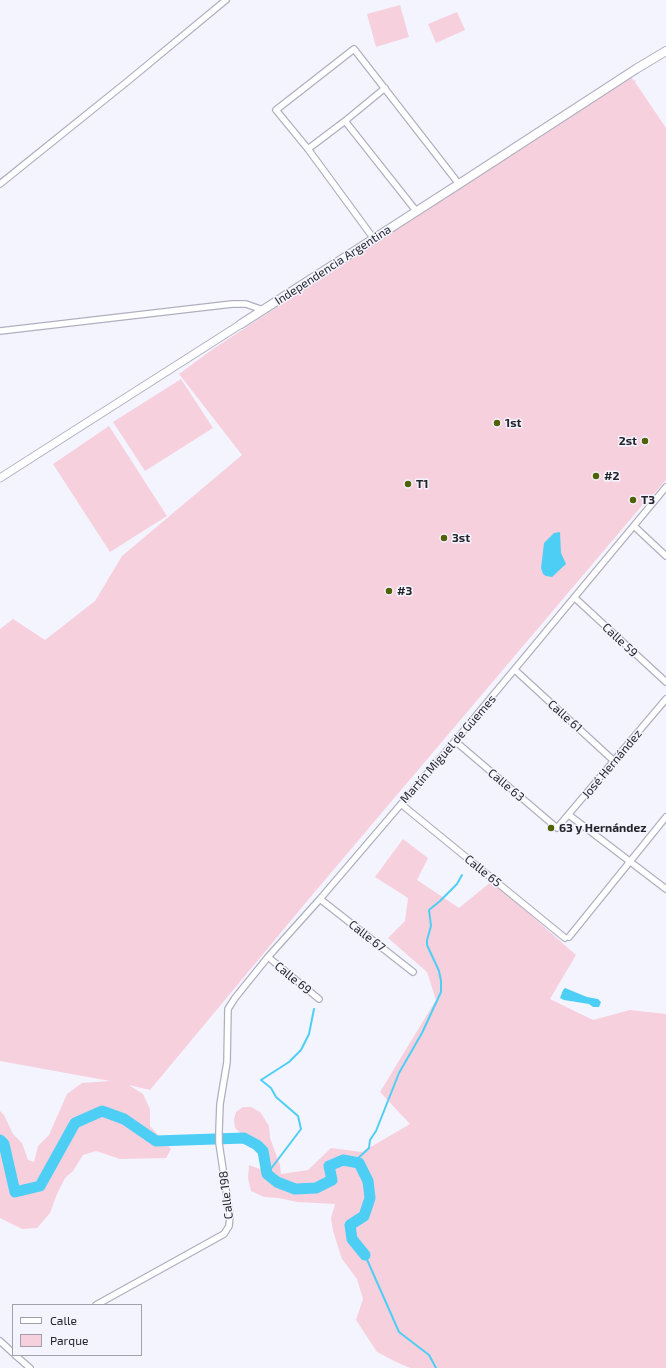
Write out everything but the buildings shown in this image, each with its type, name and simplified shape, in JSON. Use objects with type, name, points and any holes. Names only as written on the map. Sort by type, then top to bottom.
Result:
[{"type":"main road","name":"Independencia Argentina","points":[[240,324],[417,212],[630,72],[666,51]]},
{"type":"street","points":[[0,184],[140,72],[226,0]]},
{"type":"street","points":[[374,239],[308,149],[276,110],[354,49],[459,184]]},
{"type":"street","points":[[308,149],[385,88]]},
{"type":"street","points":[[345,121],[417,212]]},
{"type":"street","points":[[0,331],[232,304],[246,304],[263,310]]},
{"type":"street","name":"Independencia Argentina","points":[[0,478],[240,324]]},
{"type":"street","name":"Martín Miguel de Güemes","points":[[228,1009],[268,957],[320,900],[455,741],[666,487]]},
{"type":"street","points":[[634,526],[666,556]]},
{"type":"street","name":"Calle 59","points":[[575,598],[666,682]]},
{"type":"street","name":"Calle 61","points":[[515,670],[614,761]]},
{"type":"street","name":"José Hernández","points":[[557,828],[665,703]]},
{"type":"street","name":"Calle 63","points":[[455,741],[557,828]]},
{"type":"street","name":"Calle 65","points":[[401,804],[567,937],[630,861]]},
{"type":"street","points":[[568,815],[666,888]]},
{"type":"street","points":[[630,861],[666,817]]},
{"type":"street","name":"Calle 67","points":[[320,900],[413,972]]},
{"type":"street","name":"Calle 69","points":[[268,957],[319,999]]},
{"type":"street","name":"Calle 198","points":[[98,1304],[224,1234],[229,1226],[230,1216],[219,1143],[220,1104],[227,1062],[228,1009]]},
{"type":"street","points":[[0,1341],[12,1352]]},
{"type":"street","points":[[16,1356],[30,1368]]},
{"type":"green space","points":[[400,5],[409,37],[376,47],[367,14]]},
{"type":"green space","points":[[457,12],[465,30],[436,43],[428,24]]},
{"type":"green space","points":[[630,76],[634,81],[636,80],[635,82],[666,128],[666,480],[652,496],[651,495],[313,894],[150,1090],[129,1085],[143,1094],[150,1109],[150,1126],[171,1149],[166,1158],[120,1159],[96,1151],[83,1155],[73,1171],[65,1178],[50,1213],[37,1228],[22,1229],[0,1218],[0,1111],[4,1115],[13,1134],[22,1143],[28,1160],[34,1162],[38,1146],[49,1135],[67,1094],[82,1083],[110,1081],[0,1061],[0,629],[13,619],[45,640],[95,601],[122,556],[242,455],[179,374],[213,349]]},
{"type":"green space","points":[[181,379],[213,428],[145,471],[113,422]]},
{"type":"green space","points":[[109,426],[167,516],[110,552],[53,464]]},
{"type":"green space","points":[[403,839],[428,858],[417,880],[459,908],[492,881],[576,955],[550,999],[593,1020],[630,1010],[666,1014],[666,1368],[410,1368],[377,1352],[356,1320],[363,1299],[357,1279],[342,1259],[333,1231],[331,1218],[335,1204],[297,1202],[279,1198],[264,1197],[251,1191],[248,1178],[249,1165],[260,1169],[262,1162],[260,1152],[235,1128],[234,1119],[236,1112],[243,1107],[251,1107],[260,1112],[269,1126],[270,1138],[280,1165],[281,1174],[308,1170],[331,1148],[362,1152],[410,1124],[380,1092],[436,1000],[427,972],[388,938],[405,921],[408,898],[375,877]]},
{"type":"water","points":[[560,532],[561,553],[566,564],[552,577],[546,576],[543,574],[541,568],[544,543],[554,533]]},
{"type":"water","points":[[565,988],[587,997],[598,999],[601,1002],[599,1007],[593,1007],[589,1004],[560,998]]},
{"type":"waterway","points":[[354,1162],[369,1148],[370,1140],[376,1131],[399,1073],[422,1033],[441,992],[439,971],[427,945],[431,926],[429,910],[457,884],[462,875]]},
{"type":"waterway","points":[[267,1174],[301,1129],[298,1116],[276,1097],[271,1088],[261,1080],[289,1062],[301,1050],[309,1034],[314,1009]]},
{"type":"waterway","points":[[0,1140],[4,1144],[15,1192],[40,1186],[75,1123],[102,1111],[124,1119],[156,1141],[244,1138],[257,1145],[263,1151],[267,1174],[277,1182],[295,1189],[316,1188],[332,1180],[329,1166],[343,1160],[359,1163],[368,1181],[370,1198],[364,1216],[350,1225],[352,1239],[365,1255]]},
{"type":"waterway","points":[[365,1255],[399,1332],[429,1355],[436,1368]]},
{"type":"place","name":"1st","points":[[497,423]]},
{"type":"place","name":"2st","points":[[645,441]]},
{"type":"place","name":"#2","points":[[596,476]]},
{"type":"place","name":"T1","points":[[408,484]]},
{"type":"place","name":"T3","points":[[633,500]]},
{"type":"place","name":"3st","points":[[444,538]]},
{"type":"place","name":"#3","points":[[389,591]]},
{"type":"place","name":"63 y Hernández","points":[[551,828]]}]
